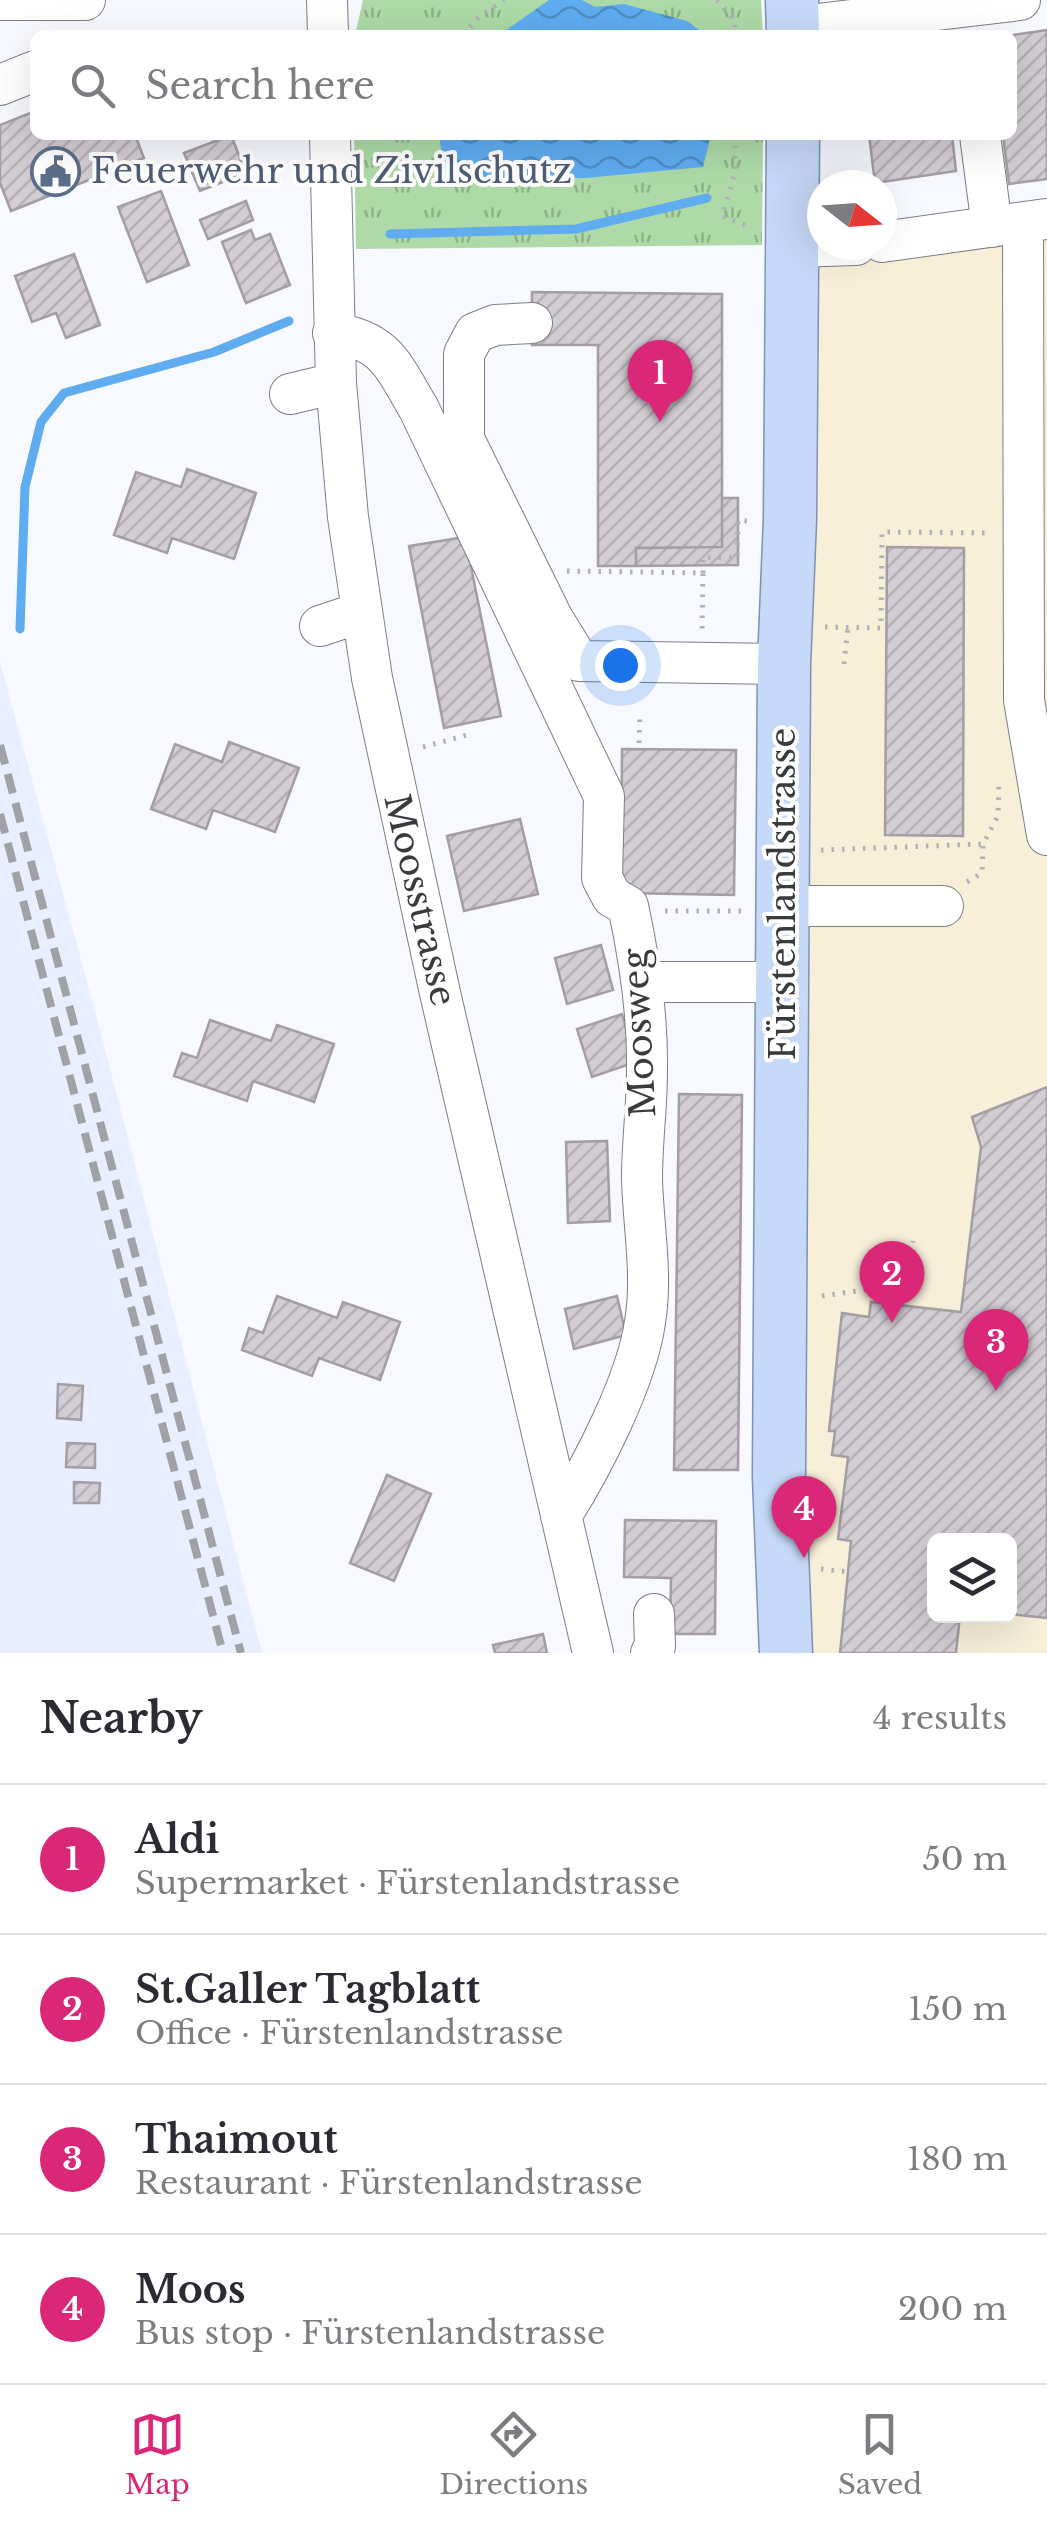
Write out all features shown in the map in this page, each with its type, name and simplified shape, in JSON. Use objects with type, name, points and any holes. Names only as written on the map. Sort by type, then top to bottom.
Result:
[{"type":"main road","name":"Fürstenlandstrasse","points":[[786,1653],[778,1477],[784,982],[767,907],[790,519],[777,240],[792,140]]},
{"type":"street","points":[[0,0],[85,0]]},
{"type":"street","points":[[327,0],[328,30]]},
{"type":"street","points":[[792,21],[1020,0]]},
{"type":"street","points":[[70,1],[73,30]]},
{"type":"street","points":[[0,85],[30,73]]},
{"type":"street","name":"Moosstrasse","points":[[330,140],[336,383],[348,517],[372,678],[593,1653]]},
{"type":"street","points":[[982,140],[1021,223],[1034,592],[1024,700],[1047,835]]},
{"type":"street","points":[[897,240],[1021,223]]},
{"type":"street","points":[[777,240],[807,242]]},
{"type":"street","points":[[532,323],[495,325],[475,333],[464,354],[464,439],[553,619],[579,662],[784,664]]},
{"type":"street","name":"Moosweg","points":[[333,333],[370,342],[387,356],[419,409],[604,796],[602,878],[612,897],[628,906],[644,982],[647,1070],[642,1174],[648,1284],[646,1322],[637,1356],[589,1472],[561,1516]]},
{"type":"street","points":[[290,394],[336,383]]},
{"type":"street","points":[[320,626],[362,612]]},
{"type":"street","points":[[767,907],[952,900]]},
{"type":"street","points":[[644,982],[784,982]]},
{"type":"path","points":[[468,30],[480,16],[504,0]]},
{"type":"path","points":[[717,0],[735,22],[735,30]]},
{"type":"path","points":[[735,140],[736,172],[722,216],[777,240]]},
{"type":"path","points":[[702,663],[703,557],[737,558],[738,520]]},
{"type":"path","points":[[832,627],[881,628],[882,532],[1002,534]]},
{"type":"path","points":[[554,572],[703,573]]},
{"type":"path","points":[[844,664],[848,628]]},
{"type":"path","points":[[640,712],[640,743]]},
{"type":"path","points":[[430,746],[466,736]]},
{"type":"path","points":[[952,900],[968,878],[982,873],[982,844],[998,816],[1000,778]]},
{"type":"path","points":[[808,851],[982,844]]},
{"type":"path","points":[[629,911],[742,912],[767,907]]},
{"type":"path","points":[[821,1296],[871,1290],[893,1298],[908,1285],[913,1241]]},
{"type":"shaded area","points":[[1047,219],[1047,1653],[788,1653],[793,247],[807,245],[807,260],[897,260],[897,236]]},
{"type":"shaded area","points":[[0,662],[94,1007],[262,1653],[0,1653]]},
{"type":"green space","points":[[363,0],[761,0],[763,30],[356,30]]},
{"type":"green space","points":[[354,140],[763,140],[762,245],[356,249]]},
{"type":"water","points":[[549,0],[582,0],[595,7],[624,4],[687,21],[699,30],[506,30]]},
{"type":"water","points":[[440,140],[710,140],[703,167],[586,178],[445,178]]},
{"type":"building","points":[[1047,30],[1047,179],[1009,184],[1004,140],[1017,140],[1017,34]]},
{"type":"building","name":"Feuerwehr und Zivilschutz","points":[[30,113],[30,140],[137,140],[144,158],[11,211],[0,183],[0,125]]},
{"type":"building","points":[[218,140],[233,140],[246,173],[200,191],[184,153]]},
{"type":"building","points":[[870,140],[953,140],[956,171],[897,180],[897,170],[873,170]]},
{"type":"building","points":[[161,191],[189,265],[147,282],[118,207]]},
{"type":"building","points":[[246,201],[253,220],[208,239],[200,220]]},
{"type":"building","points":[[251,230],[255,240],[270,234],[290,285],[246,303],[222,242]]},
{"type":"building","points":[[74,254],[100,325],[66,338],[56,313],[32,322],[15,276]]},
{"type":"building","points":[[532,292],[722,294],[722,547],[636,548],[636,566],[598,566],[598,345],[532,345]]},
{"type":"building","points":[[187,469],[256,493],[234,559],[172,538],[167,553],[114,535],[136,472],[181,487]]},
{"type":"building","points":[[722,498],[738,498],[738,565],[636,566],[636,548],[722,547]]},
{"type":"building","points":[[465,537],[501,716],[444,728],[409,546]]},
{"type":"building","points":[[887,547],[964,548],[963,836],[885,835]]},
{"type":"building","points":[[229,742],[299,768],[275,832],[213,810],[206,829],[151,809],[175,744],[222,762]]},
{"type":"building","points":[[622,749],[736,750],[734,895],[621,893]]},
{"type":"building","points":[[520,819],[538,894],[464,911],[447,836]]},
{"type":"building","points":[[601,945],[613,990],[567,1004],[555,958]]},
{"type":"building","points":[[622,1014],[636,1062],[592,1077],[577,1029]]},
{"type":"building","points":[[210,1020],[271,1041],[277,1025],[334,1044],[314,1102],[253,1081],[247,1101],[174,1076],[182,1053],[197,1058]]},
{"type":"building","points":[[1047,1087],[1047,1618],[1017,1615],[1017,1533],[927,1533],[927,1623],[959,1623],[956,1653],[840,1653],[851,1541],[838,1539],[848,1457],[832,1455],[835,1431],[829,1431],[842,1313],[869,1317],[871,1302],[961,1312],[981,1147],[972,1117]]},
{"type":"building","points":[[679,1094],[742,1095],[738,1470],[674,1470]]},
{"type":"building","points":[[607,1141],[610,1221],[568,1223],[566,1142]]},
{"type":"building","points":[[277,1296],[337,1318],[343,1302],[400,1322],[380,1380],[319,1358],[312,1376],[242,1350],[249,1328],[263,1333]]},
{"type":"building","points":[[617,1296],[626,1335],[574,1349],[565,1309]]},
{"type":"building","points":[[58,1384],[83,1386],[81,1420],[57,1418]]},
{"type":"building","points":[[67,1443],[95,1444],[95,1468],[66,1467]]},
{"type":"building","points":[[387,1475],[431,1494],[394,1581],[350,1563]]},
{"type":"building","points":[[74,1482],[100,1483],[99,1503],[74,1503]]},
{"type":"building","points":[[625,1520],[716,1521],[715,1634],[670,1634],[671,1578],[624,1577]]},
{"type":"building","points":[[543,1634],[547,1653],[495,1653],[493,1645]]},
{"type":"waterway","points":[[390,234],[576,229],[707,198]]},
{"type":"waterway","points":[[20,629],[25,487],[41,422],[64,393],[214,352],[289,321]]},
{"type":"railway","points":[[0,745],[241,1653]]},
{"type":"railway","points":[[0,814],[223,1653]]},
{"type":"place","name":"Feuerwehr und Zivilschutz","points":[[56,171]]},
{"type":"place","name":"Aldi","points":[[660,422]]},
{"type":"place","name":"St.Galler Tagblatt","points":[[892,1323]]},
{"type":"place","name":"Thaimout","points":[[996,1391]]},
{"type":"place","name":"Moos","points":[[804,1558]]}]
